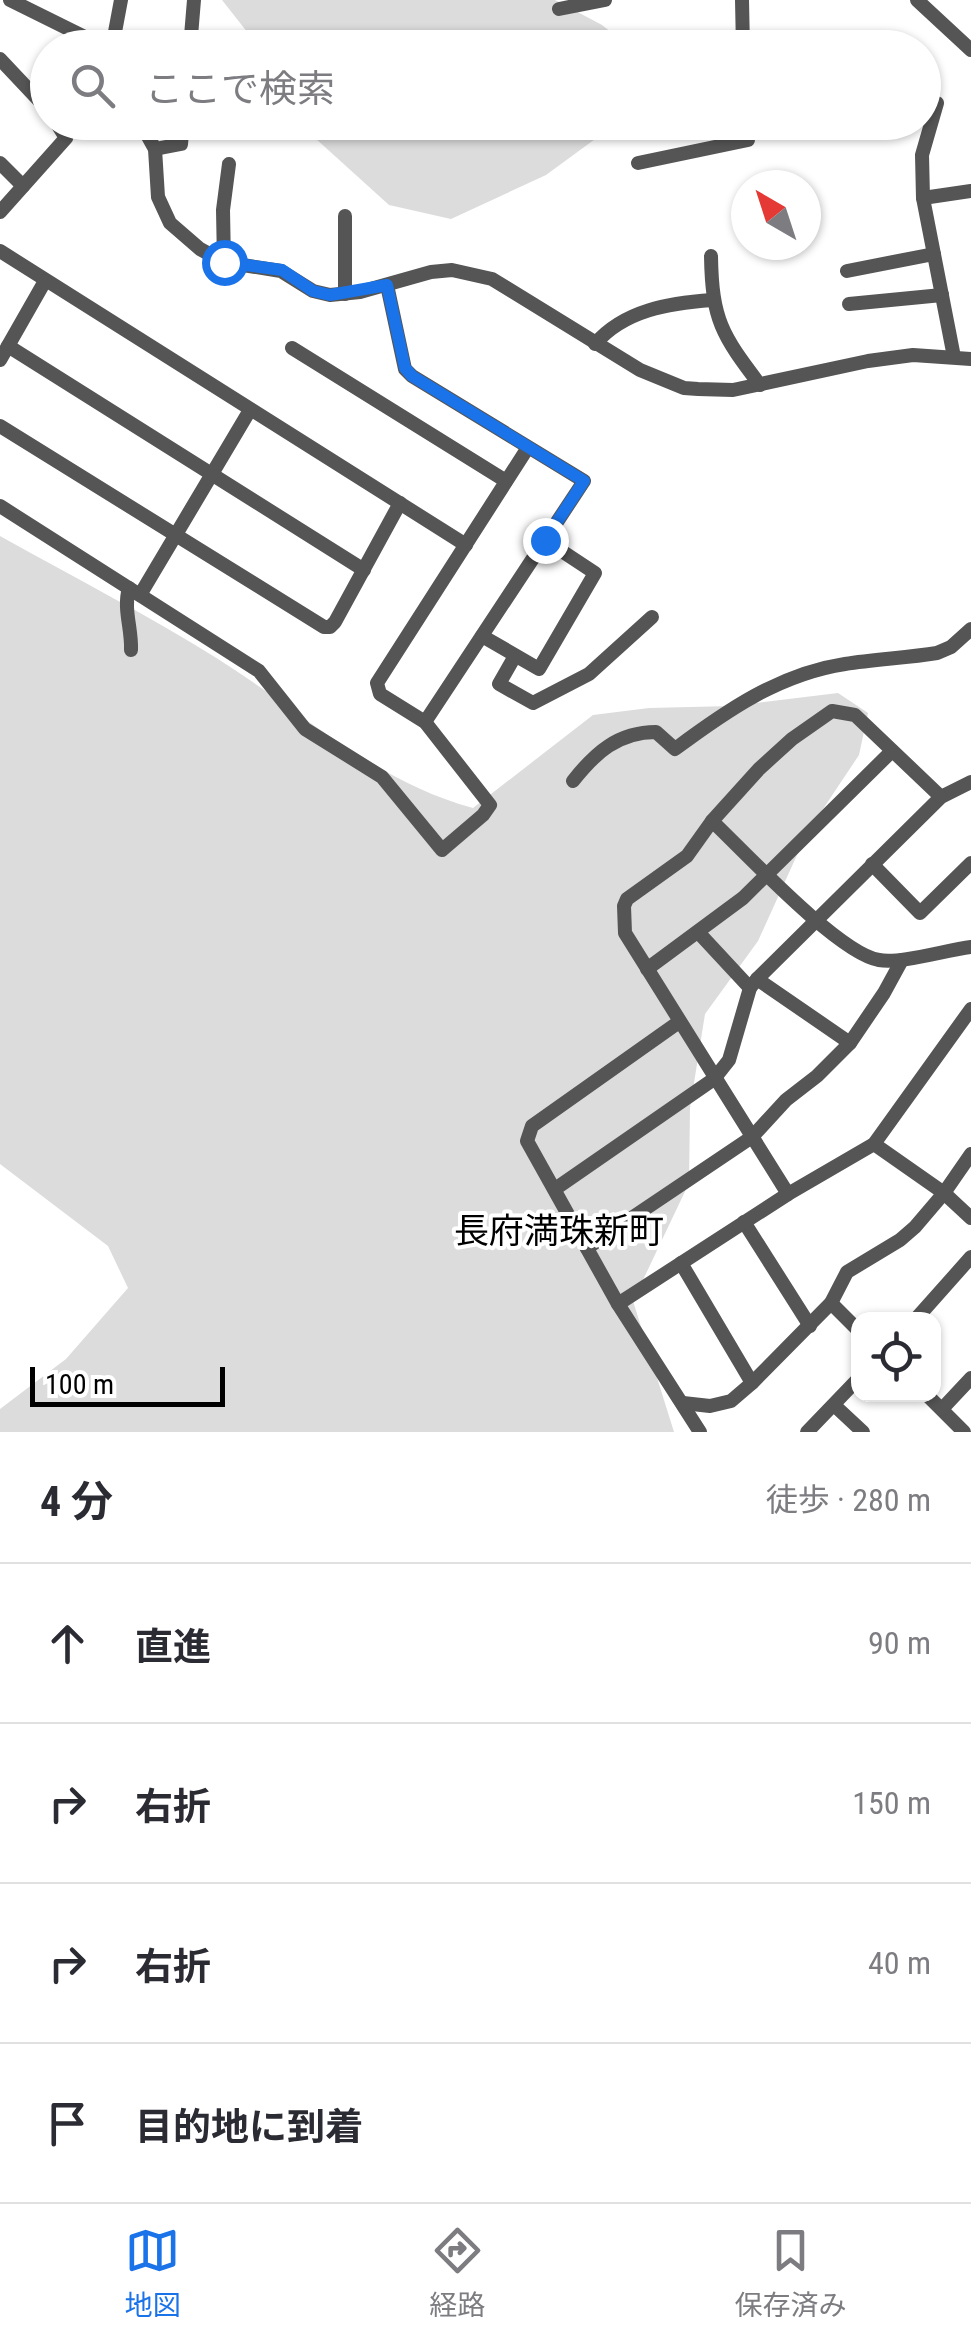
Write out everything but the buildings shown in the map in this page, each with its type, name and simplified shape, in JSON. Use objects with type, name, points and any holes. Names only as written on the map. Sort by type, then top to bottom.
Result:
[{"type":"street","points":[[10,0],[72,30]]},
{"type":"street","points":[[114,30],[121,0]]},
{"type":"street","points":[[192,30],[194,0]]},
{"type":"street","points":[[559,9],[605,0]]},
{"type":"street","points":[[742,0],[743,30]]},
{"type":"street","points":[[918,0],[971,50]]},
{"type":"street","points":[[0,60],[30,91]]},
{"type":"street","points":[[0,212],[64,140]]},
{"type":"street","points":[[151,140],[156,149],[158,197],[170,223],[200,249],[224,262],[282,270],[313,291],[344,294],[387,285],[405,276],[442,271],[492,279],[594,344],[640,370],[684,388],[732,390],[760,386],[868,360],[913,355],[971,359]]},
{"type":"street","points":[[156,149],[181,144],[181,140]]},
{"type":"street","points":[[638,163],[748,140]]},
{"type":"street","points":[[926,140],[922,155],[923,198],[954,357]]},
{"type":"street","points":[[0,162],[23,186]]},
{"type":"street","points":[[224,262],[223,210],[229,164]]},
{"type":"street","points":[[923,198],[971,191]]},
{"type":"street","points":[[344,294],[346,216]]},
{"type":"street","points":[[0,250],[466,545]]},
{"type":"street","points":[[847,271],[934,254]]},
{"type":"street","points":[[711,256],[712,300],[721,330],[760,386]]},
{"type":"street","points":[[45,281],[4,353],[212,474],[364,570]]},
{"type":"street","points":[[387,285],[405,368],[412,376],[584,481],[425,722]]},
{"type":"street","points":[[850,304],[942,294]]},
{"type":"street","points":[[594,344],[608,329],[639,314],[678,302],[712,300]]},
{"type":"street","points":[[292,348],[506,481]]},
{"type":"street","points":[[131,650],[127,609],[135,592],[176,533],[250,410]]},
{"type":"street","points":[[0,426],[324,627],[335,622],[400,504]]},
{"type":"street","points":[[0,506],[259,671],[304,729],[382,777],[442,850],[490,805],[425,722],[380,694],[376,682],[527,449]]},
{"type":"street","points":[[482,636],[539,669],[595,573],[545,540]]},
{"type":"street","points":[[515,656],[499,684],[533,703],[588,674],[652,617]]},
{"type":"street","points":[[573,782],[602,747],[620,739],[656,732],[674,750],[713,719],[764,689],[842,664],[936,653],[951,647],[971,629]]},
{"type":"street","points":[[788,1194],[625,934],[624,906],[687,856],[712,820],[792,739],[832,711],[855,715],[941,797]]},
{"type":"street","points":[[647,969],[729,910],[892,751]]},
{"type":"street","points":[[555,1190],[714,1079],[729,1060],[753,983],[941,797],[971,782]]},
{"type":"street","points":[[712,820],[814,920],[870,958],[902,960],[971,947]]},
{"type":"street","points":[[872,864],[920,913],[971,862]]},
{"type":"street","points":[[698,932],[753,983],[850,1043]]},
{"type":"street","points":[[587,1248],[752,1137],[786,1100],[850,1043],[902,960]]},
{"type":"street","points":[[618,1304],[788,1194],[874,1144],[971,1008]]},
{"type":"street","points":[[678,1022],[532,1126],[527,1142],[618,1304],[700,1432]]},
{"type":"street","points":[[874,1144],[944,1193],[971,1218]]},
{"type":"street","points":[[683,1403],[710,1406],[732,1400],[752,1383],[830,1303],[847,1272],[900,1240],[944,1193],[971,1154]]},
{"type":"street","points":[[744,1222],[810,1326]]},
{"type":"street","points":[[921,1312],[971,1257]]},
{"type":"street","points":[[681,1263],[752,1383]]},
{"type":"street","points":[[830,1303],[851,1323]]},
{"type":"street","points":[[942,1409],[971,1378]]},
{"type":"street","points":[[807,1432],[851,1387]]},
{"type":"street","points":[[935,1402],[964,1432]]},
{"type":"street","points":[[834,1405],[863,1432]]},
{"type":"shaded area","points":[[222,0],[555,0],[608,30],[246,30]]},
{"type":"shaded area","points":[[317,140],[594,140],[546,175],[451,219],[389,205]]},
{"type":"shaded area","points":[[0,536],[192,643],[372,763],[404,781],[473,808],[593,715],[649,708],[732,706],[838,693],[868,713],[859,755],[807,833],[758,941],[705,1014],[690,1108],[689,1183],[633,1301],[674,1432],[0,1432],[0,1409],[66,1359],[128,1288],[108,1246],[0,1164]]},
{"type":"district","name":"長府満珠新町","points":[[559,1231]]},
{"type":"route","points":[[224,262],[282,270],[313,291],[330,295],[387,285],[405,368],[412,376],[584,481],[545,540]]}]
